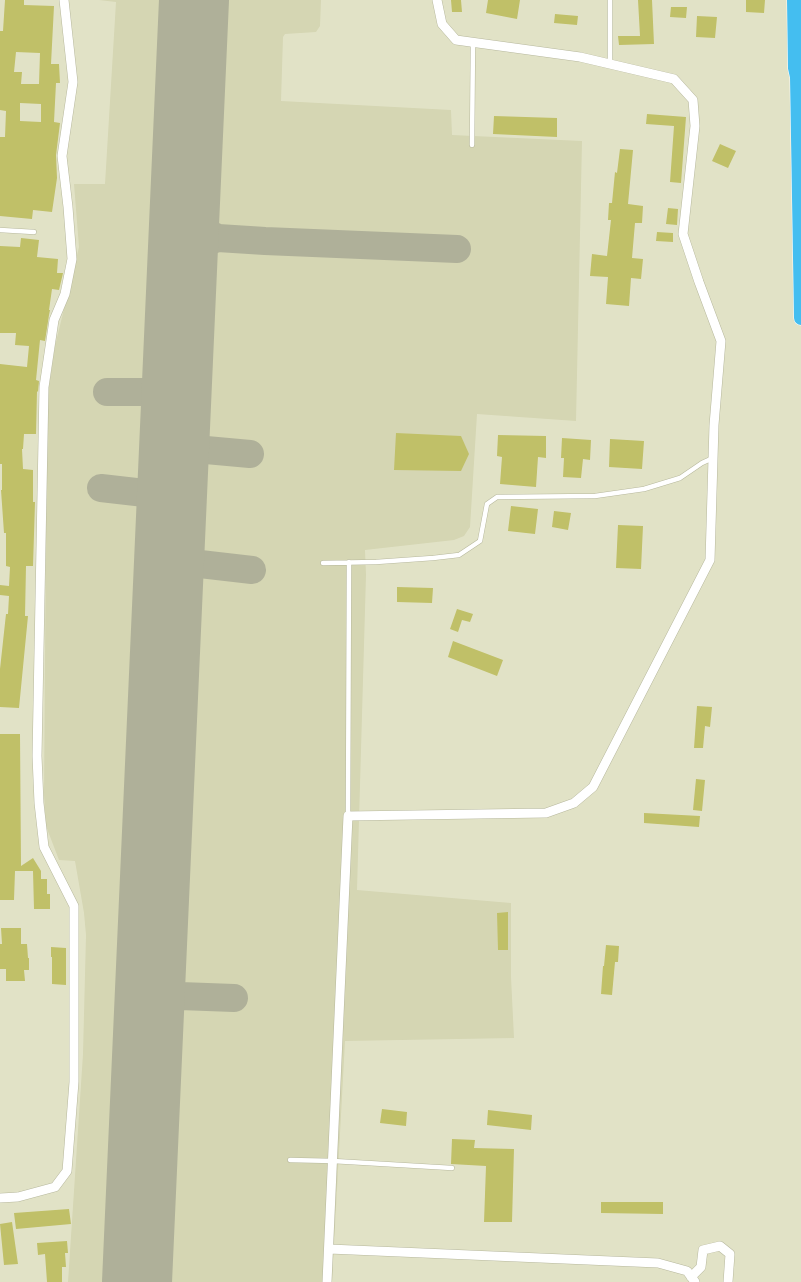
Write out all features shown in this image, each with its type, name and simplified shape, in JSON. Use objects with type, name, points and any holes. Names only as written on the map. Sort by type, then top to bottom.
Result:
[{"type":"highway","points":[[794,0],[795,68],[799,77],[801,318]]},
{"type":"street","points":[[0,1198],[18,1197],[55,1187],[67,1171],[74,1082],[74,906],[44,847],[39,803],[37,756],[44,388],[54,320],[65,294],[72,259],[62,156],[73,82],[64,0]]},
{"type":"street","points":[[327,1282],[348,816],[546,813],[574,803],[593,787],[710,560],[714,424],[721,341],[698,282],[683,234],[695,126],[693,100],[674,79],[580,57],[456,40],[442,24],[437,0]]},
{"type":"street","points":[[329,1249],[658,1263],[687,1271],[693,1280],[701,1267],[703,1250],[720,1246],[730,1254],[728,1282]]},
{"type":"lane","points":[[610,0],[610,64]]},
{"type":"lane","points":[[472,145],[474,42]]},
{"type":"lane","points":[[0,230],[34,232]]},
{"type":"lane","points":[[322,563],[459,555],[480,541],[487,504],[497,497],[595,496],[644,489],[680,478],[713,458]]},
{"type":"lane","points":[[348,816],[349,562]]},
{"type":"lane","points":[[290,1160],[452,1168]]},
{"type":"shaded area","points":[[99,0],[321,0],[320,26],[316,32],[285,34],[283,37],[281,101],[451,110],[452,135],[582,141],[576,421],[477,414],[470,527],[464,536],[454,540],[365,550],[366,575],[357,890],[511,903],[511,977],[514,1038],[345,1041],[332,1282],[68,1282],[83,1054],[86,935],[75,861],[59,860],[46,826],[44,795],[47,400],[55,346],[79,247],[74,184],[105,184],[116,2]]},
{"type":"building","points":[[5,0],[24,0],[24,5],[54,6],[51,64],[59,64],[60,83],[56,83],[54,122],[60,123],[56,155],[57,178],[52,212],[33,210],[32,219],[0,216],[0,137],[5,137],[6,111],[0,110],[0,31],[3,31]],"holes":[[[16,52],[40,53],[39,84],[21,84],[22,72],[14,72]],[[20,103],[41,104],[41,122],[20,121]]]},
{"type":"building","points":[[451,0],[461,0],[462,12],[452,12]]},
{"type":"building","points":[[488,0],[520,0],[517,19],[486,13]]},
{"type":"building","points":[[638,0],[652,0],[654,44],[619,45],[618,36],[640,36]]},
{"type":"building","points":[[746,0],[765,0],[764,13],[746,12]]},
{"type":"building","points":[[671,7],[687,7],[686,18],[670,17]]},
{"type":"building","points":[[555,14],[578,16],[577,25],[554,23]]},
{"type":"building","points":[[697,16],[717,17],[715,38],[696,37]]},
{"type":"building","points":[[647,114],[686,117],[681,183],[670,182],[674,126],[646,124]]},
{"type":"building","points":[[494,116],[557,118],[557,137],[493,134]]},
{"type":"building","points":[[720,144],[736,151],[728,168],[712,161]]},
{"type":"building","points":[[620,149],[633,150],[628,204],[643,206],[642,223],[635,223],[632,258],[643,259],[641,279],[631,278],[629,306],[606,304],[608,277],[590,276],[592,254],[607,256],[611,220],[608,220],[609,203],[612,203],[615,172],[617,173]]},
{"type":"building","points":[[668,208],[678,209],[677,225],[666,224]]},
{"type":"building","points":[[657,232],[673,233],[673,242],[656,241]]},
{"type":"building","points":[[21,238],[39,240],[37,257],[58,259],[57,273],[63,273],[59,290],[52,289],[45,341],[40,340],[36,380],[39,381],[36,434],[24,434],[22,449],[23,469],[33,470],[33,502],[35,502],[33,566],[26,566],[25,616],[28,616],[19,708],[0,707],[0,669],[9,596],[0,595],[0,585],[9,586],[10,567],[6,566],[6,533],[4,533],[1,490],[0,364],[27,367],[29,346],[15,345],[16,333],[0,333],[0,246],[20,247]]},
{"type":"building","points":[[396,433],[461,436],[469,454],[461,471],[394,470]]},
{"type":"building","points":[[498,435],[546,436],[546,458],[538,457],[536,487],[500,484],[502,457],[497,456]]},
{"type":"building","points":[[562,438],[591,440],[590,460],[583,459],[581,478],[563,477],[564,458],[561,458]]},
{"type":"building","points":[[610,439],[644,441],[642,469],[609,467]]},
{"type":"building","points":[[511,506],[538,509],[535,534],[508,531]]},
{"type":"building","points":[[554,511],[571,513],[568,530],[552,527]]},
{"type":"building","points":[[618,525],[643,526],[641,569],[616,568]]},
{"type":"building","points":[[397,587],[433,588],[432,603],[397,602]]},
{"type":"building","points":[[457,609],[473,614],[470,622],[462,620],[458,632],[450,629]]},
{"type":"building","points":[[453,641],[503,660],[497,676],[448,657]]},
{"type":"building","points":[[697,706],[712,707],[710,727],[705,726],[703,748],[694,748]]},
{"type":"building","points":[[0,734],[20,734],[21,866],[33,858],[41,871],[41,879],[47,879],[50,909],[34,909],[33,871],[15,871],[14,900],[0,900]]},
{"type":"building","points":[[696,779],[705,780],[702,811],[693,810]]},
{"type":"building","points":[[644,813],[700,816],[699,827],[644,823]]},
{"type":"building","points":[[508,912],[508,950],[498,950],[497,913]]},
{"type":"building","points":[[1,928],[21,928],[21,944],[27,944],[29,958],[29,970],[24,970],[25,981],[6,981],[6,969],[0,969]]},
{"type":"building","points":[[606,945],[619,946],[618,962],[615,962],[612,995],[601,994]]},
{"type":"building","points":[[51,947],[66,948],[66,985],[52,984]]},
{"type":"building","points":[[382,1109],[407,1112],[406,1126],[380,1123]]},
{"type":"building","points":[[488,1110],[532,1115],[531,1130],[487,1125]]},
{"type":"building","points":[[452,1139],[475,1140],[474,1148],[514,1149],[512,1222],[484,1222],[486,1166],[451,1164]]},
{"type":"building","points":[[601,1202],[663,1202],[663,1214],[601,1213]]},
{"type":"building","points":[[69,1209],[71,1224],[16,1229],[14,1213]]},
{"type":"building","points":[[12,1222],[18,1264],[4,1265],[0,1224]]},
{"type":"building","points":[[67,1241],[68,1253],[65,1253],[66,1267],[62,1267],[62,1282],[47,1282],[45,1254],[38,1255],[37,1243]]},
{"type":"taxiway","points":[[184,199],[193,222],[200,229],[218,238],[457,249]]},
{"type":"taxiway","points":[[181,285],[185,267],[191,254],[201,245],[218,238]]},
{"type":"taxiway","points":[[107,392],[176,392]]},
{"type":"taxiway","points":[[173,447],[250,454]]},
{"type":"taxiway","points":[[101,488],[171,496]]},
{"type":"taxiway","points":[[170,512],[176,537],[188,558],[200,564],[252,570]]},
{"type":"taxiway","points":[[166,620],[174,586],[183,575],[200,564]]},
{"type":"taxiway","points":[[151,950],[157,981],[167,991],[180,996],[234,998]]},
{"type":"taxiway","points":[[147,1053],[150,1029],[156,1011],[163,1003],[180,996]]},
{"type":"runway","points":[[137,1282],[194,0]]}]
